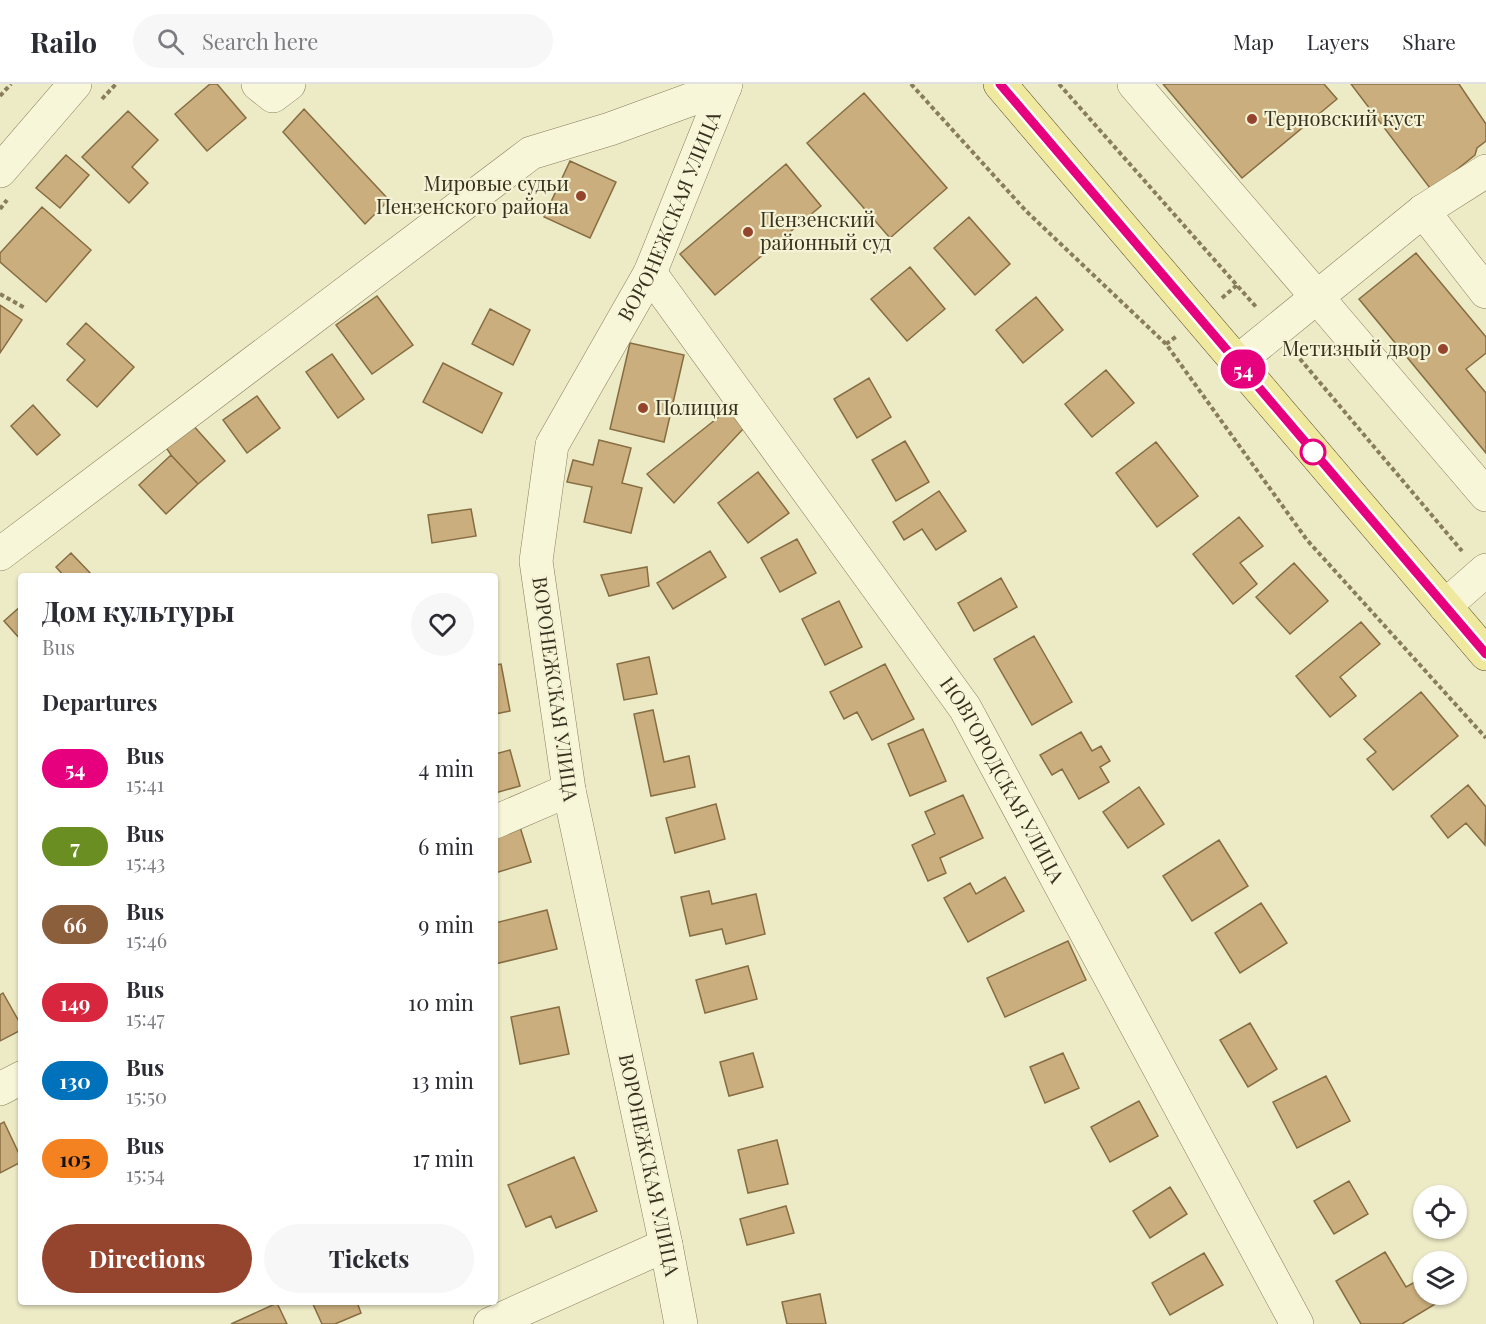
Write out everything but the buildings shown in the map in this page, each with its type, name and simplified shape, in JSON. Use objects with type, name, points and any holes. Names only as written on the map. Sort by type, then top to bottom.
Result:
[{"type":"main road","points":[[1000,84],[1486,654]]},
{"type":"street","points":[[0,171],[75,84]]},
{"type":"street","points":[[258,84],[273,96],[289,84]]},
{"type":"street","points":[[1134,84],[1486,495]]},
{"type":"street","points":[[0,554],[531,153],[610,129],[726,85]]},
{"type":"street","name":"ВОРОНЕЖСКАЯ УЛИЦА","points":[[681,1324],[569,790],[536,561],[552,445],[651,273],[726,85]]},
{"type":"street","points":[[1237,362],[1423,211],[1486,171]]},
{"type":"street","points":[[1423,211],[1486,292]]},
{"type":"street","name":"НОВГОРОДСКАЯ УЛИЦА","points":[[651,273],[965,708],[1297,1324]]},
{"type":"street","points":[[1445,606],[1484,572]]},
{"type":"street","points":[[498,821],[569,790]]},
{"type":"street","points":[[0,1089],[18,1080]]},
{"type":"street","points":[[490,1324],[666,1245]]},
{"type":"path","points":[[0,96],[11,84]]},
{"type":"path","points":[[910,84],[1026,211],[1166,344],[1307,540],[1486,738]]},
{"type":"path","points":[[1059,84],[1276,330],[1484,572]]},
{"type":"path","points":[[0,294],[25,308]]},
{"type":"bus line","name":"54","points":[[1000,84],[1486,654]]},
{"type":"place","name":"Терновский куст","points":[[1252,119]]},
{"type":"place","name":"Мировые судьи Пензенского района","points":[[581,196]]},
{"type":"place","name":"Пензенский районный суд","points":[[748,232]]},
{"type":"place","name":"Метизный двор","points":[[1443,349]]},
{"type":"place","name":"Полиция","points":[[643,408]]}]
